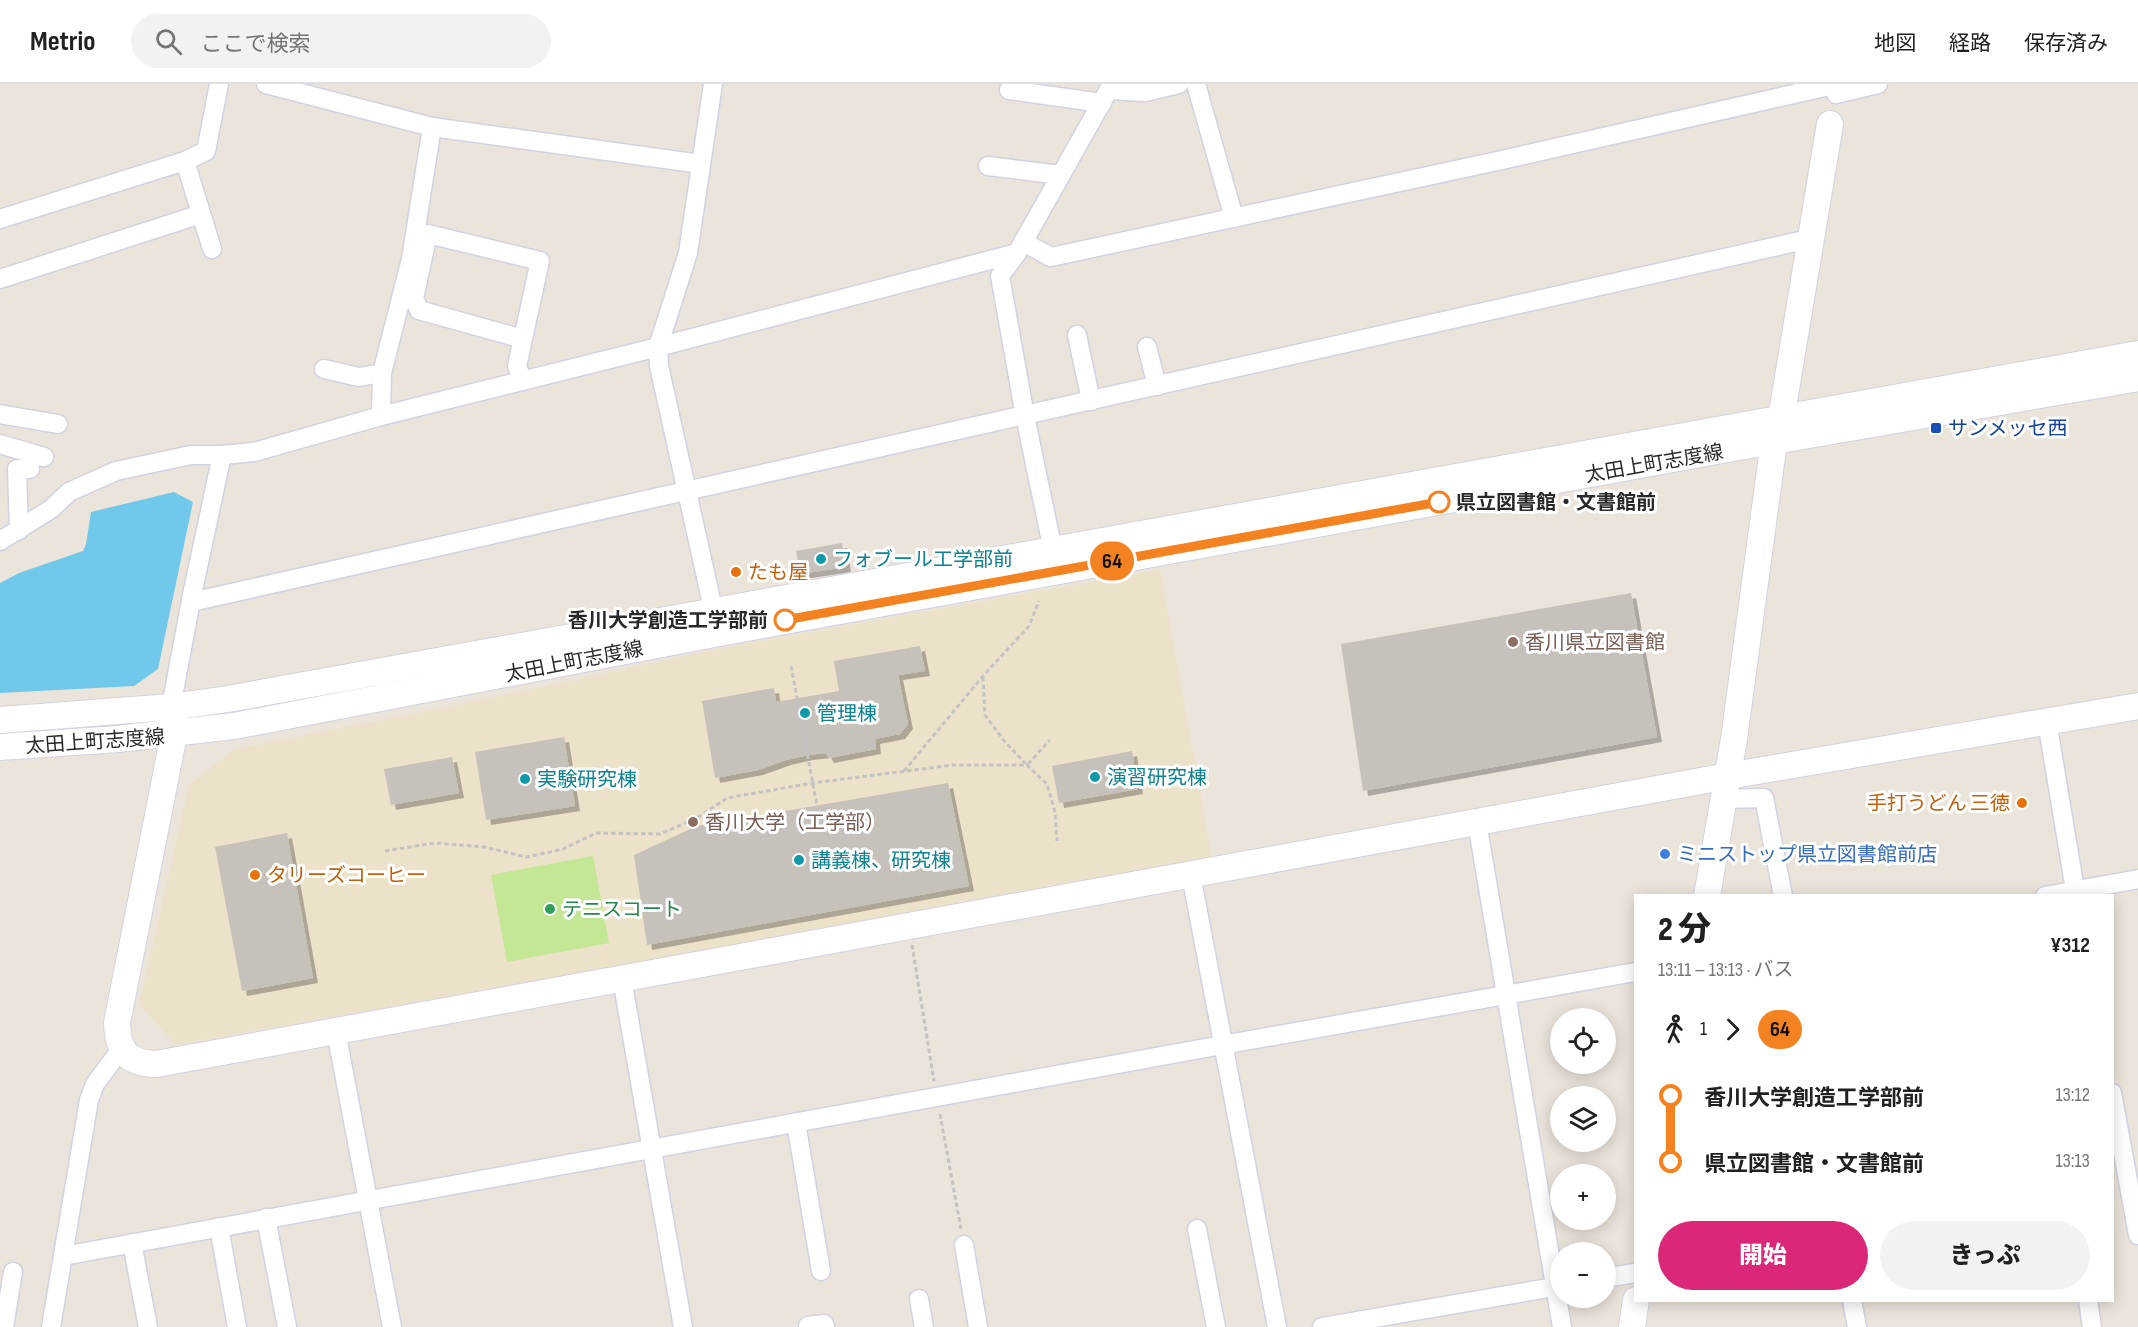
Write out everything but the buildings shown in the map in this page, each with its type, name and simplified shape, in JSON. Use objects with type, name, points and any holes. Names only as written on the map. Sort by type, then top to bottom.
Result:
[{"type":"main road","points":[[1707,894],[1726,788],[1777,430],[1830,124]]},
{"type":"main road","name":"太田上町志度線","points":[[0,720],[171,707],[716,622],[1777,430],[2138,354]]},
{"type":"main road","name":"太田上町志度線","points":[[1777,430],[2138,378]]},
{"type":"main road","name":"太田上町志度線","points":[[0,747],[174,734],[234,726],[716,622]]},
{"type":"main road","points":[[171,707],[174,734],[117,1023],[117,1037],[121,1049],[129,1057],[142,1063],[156,1064],[1477,822],[1726,788],[2047,721],[2138,706]]},
{"type":"main road","points":[[1632,1327],[1636,1302]]},
{"type":"street","points":[[0,219],[185,161],[206,151],[219,84]]},
{"type":"street","points":[[266,84],[432,127],[701,164]]},
{"type":"street","points":[[713,84],[688,253],[658,347],[659,366],[716,622]]},
{"type":"street","points":[[1009,90],[1145,92],[1179,84]]},
{"type":"street","points":[[1196,84],[1234,218]]},
{"type":"street","points":[[0,542],[51,509],[69,492],[108,474],[190,454],[222,455],[254,452],[381,416],[658,347],[1020,247],[1050,257],[1837,88],[1878,84]]},
{"type":"street","points":[[1830,124],[1837,88]]},
{"type":"street","points":[[1054,560],[1000,276],[1020,247],[1108,92]]},
{"type":"street","points":[[381,416],[382,373],[411,259],[432,127]]},
{"type":"street","points":[[185,161],[212,249]]},
{"type":"street","points":[[988,166],[1061,175]]},
{"type":"street","points":[[0,279],[201,214]]},
{"type":"street","points":[[523,339],[419,310],[414,298],[428,234],[540,261],[523,339],[517,366],[523,381]]},
{"type":"street","points":[[190,602],[1809,239]]},
{"type":"street","points":[[1077,335],[1091,401]]},
{"type":"street","points":[[1147,347],[1157,386]]},
{"type":"street","points":[[324,369],[359,377],[382,373]]},
{"type":"street","points":[[19,530],[17,469],[30,469],[37,455],[2,444],[4,415],[58,424]]},
{"type":"street","points":[[171,707],[190,602],[222,455]]},
{"type":"street","points":[[2047,721],[2076,893],[2138,879]]},
{"type":"street","points":[[1726,788],[1764,798],[1783,894]]},
{"type":"street","points":[[1477,822],[1550,1242]]},
{"type":"street","points":[[1191,875],[1277,1327]]},
{"type":"street","points":[[63,1256],[1634,972]]},
{"type":"street","points":[[622,979],[683,1327]]},
{"type":"street","points":[[336,1031],[392,1327]]},
{"type":"street","points":[[51,1327],[89,1100],[95,1084],[121,1049]]},
{"type":"street","points":[[2114,1105],[2126,1180],[2137,1226]]},
{"type":"street","points":[[796,1122],[821,1271]]},
{"type":"street","points":[[266,1218],[287,1327]]},
{"type":"street","points":[[219,1227],[237,1327]]},
{"type":"street","points":[[1197,1229],[1216,1327]]},
{"type":"street","points":[[132,1243],[148,1327]]},
{"type":"street","points":[[964,1245],[978,1327]]},
{"type":"street","points":[[4,1327],[13,1272]]},
{"type":"street","points":[[1616,1276],[1634,1273]]},
{"type":"street","points":[[1322,1327],[1424,1319],[1550,1289]]},
{"type":"street","points":[[919,1299],[924,1327]]},
{"type":"street","points":[[1852,1302],[1857,1327]]},
{"type":"street","points":[[2088,1302],[2092,1327]]},
{"type":"street","points":[[1560,1308],[1562,1327]]},
{"type":"street","points":[[808,1326],[824,1324],[825,1327]]},
{"type":"path","points":[[904,771],[983,675],[1029,626],[1039,601]]},
{"type":"path","points":[[791,666],[817,806]]},
{"type":"path","points":[[983,675],[985,715],[1005,742],[1047,784],[1055,812],[1057,841]]},
{"type":"path","points":[[385,851],[435,843],[484,847],[527,857],[563,849],[596,833],[660,834],[698,818],[728,798],[813,783],[953,765],[1027,765],[1050,740]]},
{"type":"shaded area","name":"香川大学（工学部）","points":[[1160,569],[1212,859],[175,1045],[139,1004],[189,785],[234,749],[443,708],[721,648]]},
{"type":"green space","name":"テニスコート","points":[[593,856],[609,943],[507,962],[491,875]]},
{"type":"water","points":[[174,492],[193,502],[158,669],[134,686],[0,693],[0,583],[19,573],[83,551],[91,512]]},
{"type":"bus line","name":"64","points":[[785,620],[1439,502]]},
{"type":"place","name":"サンメッセ西","points":[[1936,428]]},
{"type":"place","name":"県立図書館・文書館前","points":[[1439,502]]},
{"type":"place","name":"フォブール工学部前","points":[[821,559]]},
{"type":"place","name":"たも屋","points":[[736,572]]},
{"type":"place","name":"香川大学創造工学部前","points":[[785,620]]},
{"type":"place","name":"香川県立図書館","points":[[1513,642]]},
{"type":"place","name":"管理棟","points":[[805,713]]},
{"type":"place","name":"演習研究棟","points":[[1095,777]]},
{"type":"place","name":"実験研究棟","points":[[525,779]]},
{"type":"place","name":"手打うどん 三徳","points":[[2022,803]]},
{"type":"place","name":"香川大学（工学部）","points":[[693,822]]},
{"type":"place","name":"ミニストップ県立図書館前店","points":[[1665,854]]},
{"type":"place","name":"講義棟、研究棟","points":[[799,860]]},
{"type":"place","name":"タリーズコーヒー","points":[[255,875]]},
{"type":"place","name":"テニスコート","points":[[550,909]]}]
